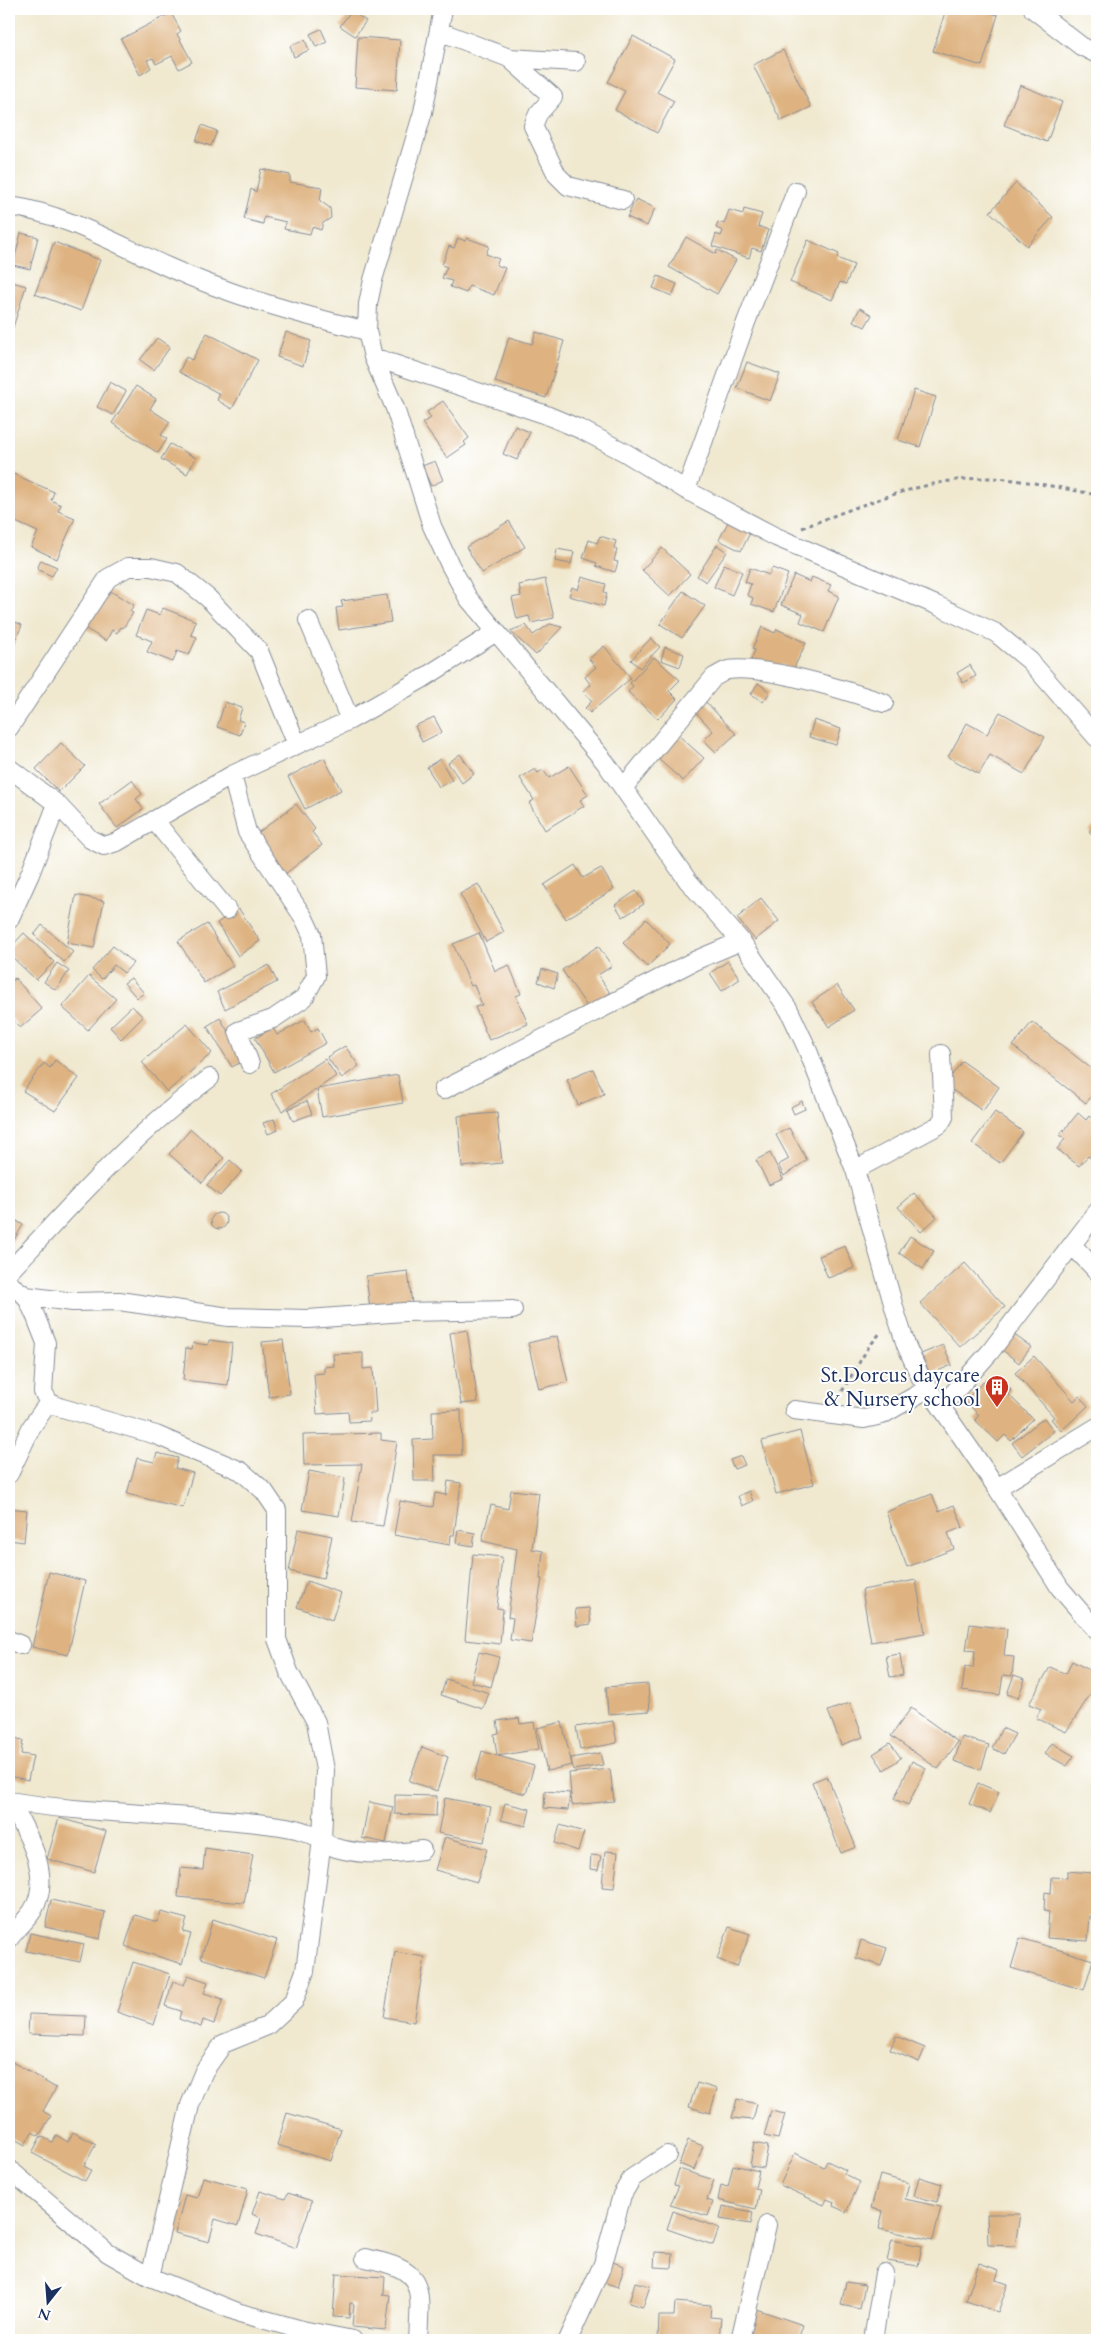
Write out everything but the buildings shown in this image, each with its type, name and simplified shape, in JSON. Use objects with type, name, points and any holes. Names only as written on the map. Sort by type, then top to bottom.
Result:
[{"type":"street","points":[[443,9],[423,112],[373,280],[368,304],[367,331],[373,357],[395,408],[416,478],[440,545],[468,598],[570,719],[624,788],[688,882],[741,941],[789,1010],[806,1046],[855,1170],[896,1314],[906,1345],[921,1378],[997,1488],[1060,1588],[1097,1631]]},
{"type":"street","points":[[1033,9],[1081,46],[1097,54]]},
{"type":"street","points":[[439,31],[509,58],[576,62]]},
{"type":"street","points":[[509,58],[553,97],[538,114],[533,126],[557,176],[568,186],[623,200]]},
{"type":"street","points":[[686,490],[745,325],[796,191]]},
{"type":"street","points":[[9,206],[26,208],[98,232],[168,268],[258,303],[367,331]]},
{"type":"street","points":[[373,357],[544,414],[582,430],[626,453],[686,490],[776,537],[936,605],[996,633],[1030,660],[1097,738]]},
{"type":"street","points":[[9,728],[108,578],[128,568],[151,567],[177,573],[208,598],[259,651],[297,745]]},
{"type":"street","points":[[308,620],[350,720]]},
{"type":"street","points":[[9,768],[57,804],[90,839],[104,846],[117,842],[232,775],[350,720],[422,679],[496,632]]},
{"type":"street","points":[[624,788],[714,677],[726,670],[752,670],[837,688],[884,703]]},
{"type":"street","points":[[232,775],[247,832],[304,918],[312,935],[316,976],[304,998],[273,1020],[238,1031],[250,1064]]},
{"type":"street","points":[[9,920],[30,874],[57,804]]},
{"type":"street","points":[[154,820],[227,910]]},
{"type":"street","points":[[443,1090],[694,961],[741,941]]},
{"type":"street","points":[[855,1170],[939,1125],[944,1116],[941,1054]]},
{"type":"street","points":[[9,1272],[94,1181],[179,1101],[210,1078]]},
{"type":"street","points":[[942,1406],[990,1352],[1097,1212]]},
{"type":"street","points":[[1072,1245],[1097,1271]]},
{"type":"street","points":[[9,1284],[26,1296],[72,1302],[119,1301],[229,1317],[308,1319],[404,1312],[512,1310]]},
{"type":"street","points":[[26,1296],[46,1343],[43,1392],[49,1402],[59,1407],[156,1435],[241,1471],[264,1491],[277,1510],[277,1638],[289,1672],[316,1722],[325,1770],[322,1840],[305,1971],[294,2001],[266,2026],[223,2044],[204,2071],[190,2105],[150,2277]]},
{"type":"street","points":[[794,1410],[864,1419],[882,1415],[929,1388]]},
{"type":"street","points":[[9,1474],[32,1426],[49,1402]]},
{"type":"street","points":[[997,1488],[1097,1427]]},
{"type":"street","points":[[10,1801],[59,1809],[250,1822],[286,1827],[312,1834],[333,1847],[361,1854],[387,1855],[422,1850]]},
{"type":"street","points":[[9,1939],[34,1909],[40,1890],[40,1867],[28,1834],[10,1801]]},
{"type":"street","points":[[568,2340],[604,2264],[622,2195],[632,2178],[667,2156]]},
{"type":"street","points":[[9,2169],[108,2252],[150,2277],[240,2312],[320,2336],[353,2340]]},
{"type":"street","points":[[740,2340],[766,2225]]},
{"type":"street","points":[[365,2258],[394,2264],[405,2269],[415,2281],[420,2292],[418,2340]]},
{"type":"street","points":[[873,2340],[884,2273]]},
{"type":"path","points":[[776,537],[861,505],[920,488],[964,480],[1006,479],[1097,495]]},
{"type":"path","points":[[828,1415],[868,1348],[896,1314]]},
{"type":"place","name":"St.Dorcus daycare & Nursery school","points":[[997,1408]]}]
